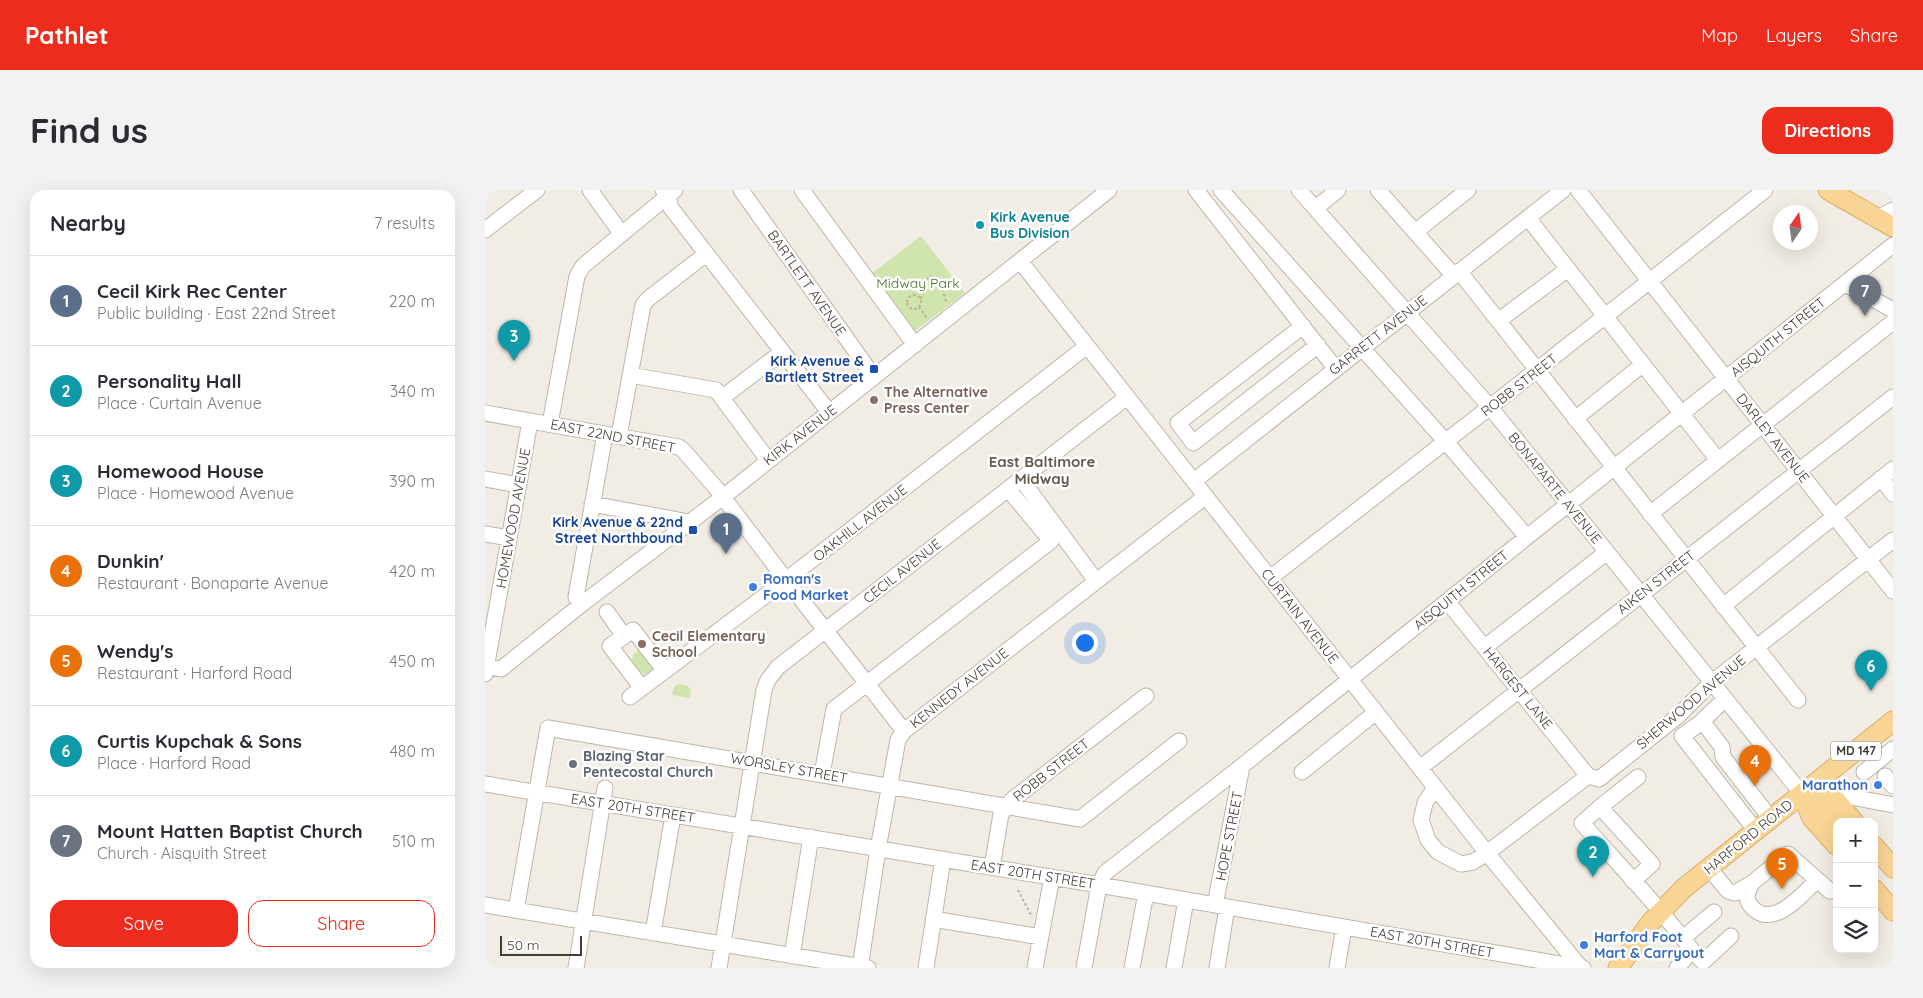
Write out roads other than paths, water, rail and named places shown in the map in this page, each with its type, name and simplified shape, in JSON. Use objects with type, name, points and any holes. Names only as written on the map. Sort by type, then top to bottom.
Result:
[{"type":"main road","points":[[1828,190],[1888,218]]},
{"type":"main road","name":"HARFORD ROAD","points":[[1618,968],[1661,910],[1709,868],[1802,794],[1824,786],[1862,746],[1891,728]]},
{"type":"main road","points":[[1824,786],[1851,818]]},
{"type":"main road","points":[[1802,794],[1836,818]]},
{"type":"main road","points":[[1802,794],[1812,818],[1833,842]]},
{"type":"main road","points":[[1878,852],[1893,868]]},
{"type":"main road","points":[[1878,893],[1893,910]]},
{"type":"street","points":[[485,230],[537,190]]},
{"type":"street","points":[[590,190],[621,233]]},
{"type":"street","name":"BARTLETT AVENUE","points":[[741,190],[873,377]]},
{"type":"street","points":[[802,190],[915,345]]},
{"type":"street","name":"KIRK AVENUE","points":[[485,669],[501,669],[915,345],[1109,190]]},
{"type":"street","points":[[1196,190],[1336,369]]},
{"type":"street","points":[[1221,190],[1446,442],[1527,537]]},
{"type":"street","name":"BONAPARTE AVENUE","points":[[1299,190],[1490,408],[1569,504],[1724,700],[1802,794]]},
{"type":"street","points":[[1316,208],[1338,190]]},
{"type":"street","points":[[1378,190],[1498,321],[1798,700]]},
{"type":"street","points":[[1415,232],[1468,190]]},
{"type":"street","name":"GARRETT AVENUE","points":[[1194,482],[1563,190]]},
{"type":"street","name":"DARLEY AVENUE","points":[[1578,190],[1893,591]]},
{"type":"street","name":"ROBB STREET","points":[[1270,578],[1490,408],[1765,190]]},
{"type":"street","points":[[550,424],[577,276],[583,266],[669,192]]},
{"type":"street","points":[[669,192],[671,208],[829,412]]},
{"type":"street","points":[[1528,218],[1718,460]]},
{"type":"street","name":"AISQUITH STREET","points":[[1084,968],[1099,885],[1105,874],[1351,680],[1613,468],[1893,246]]},
{"type":"street","points":[[582,604],[576,597],[592,504],[629,375],[643,305],[706,254]]},
{"type":"street","name":"CURTAIN AVENUE","points":[[1020,261],[1487,853],[1582,968]]},
{"type":"street","points":[[1498,321],[1568,269]]},
{"type":"street","points":[[1845,284],[1893,310]]},
{"type":"street","points":[[1650,514],[1893,322]]},
{"type":"street","points":[[1303,326],[1177,423],[1193,443],[1318,345]]},
{"type":"street","name":"OAKHILL AVENUE","points":[[624,636],[610,646],[636,692],[786,580],[1087,346]]},
{"type":"street","points":[[722,398],[782,352]]},
{"type":"street","points":[[1575,419],[1642,365]]},
{"type":"street","points":[[629,375],[716,390],[768,460]]},
{"type":"street","name":"CECIL AVENUE","points":[[719,968],[764,690],[768,680],[778,668],[1127,397]]},
{"type":"street","name":"AIKEN STREET","points":[[1420,768],[1893,397]]},
{"type":"street","name":"EAST 22ND STREET","points":[[485,413],[679,447],[683,450],[723,496],[825,631],[904,731]]},
{"type":"street","name":"HOMEWOOD AVENUE","points":[[485,669],[491,601],[509,538],[530,421]]},
{"type":"street","points":[[1723,606],[1893,469]]},
{"type":"street","points":[[1881,478],[1893,494]]},
{"type":"street","points":[[485,479],[519,485]]},
{"type":"street","points":[[1021,479],[1096,581]]},
{"type":"street","points":[[822,774],[834,709],[1051,541],[1008,489]]},
{"type":"street","name":"KENNEDY AVENUE","points":[[863,968],[878,849],[898,740],[904,731],[1206,496]]},
{"type":"street","points":[[592,504],[677,518],[689,522]]},
{"type":"street","points":[[485,534],[509,538]]},
{"type":"street","name":"SHERWOOD AVENUE","points":[[1435,787],[1425,803],[1421,820],[1428,840],[1438,852],[1461,864],[1473,862],[1588,776],[1599,779],[1678,716],[1711,683],[1893,540]]},
{"type":"street","points":[[1485,647],[1607,552]]},
{"type":"street","name":"HARGEST LANE","points":[[1447,601],[1520,689],[1588,776]]},
{"type":"street","points":[[607,612],[624,636],[633,630],[665,671]]},
{"type":"street","name":"ROBB STREET","points":[[992,867],[1001,814],[1013,799],[1146,696]]},
{"type":"street","points":[[1724,700],[1703,721],[1681,736],[1756,831]]},
{"type":"street","points":[[1302,772],[1376,712]]},
{"type":"street","points":[[1703,721],[1722,746],[1723,757],[1771,819]]},
{"type":"street","name":"WORSLEY STREET","points":[[517,910],[548,728],[1080,819],[1179,741]]},
{"type":"street","points":[[1862,746],[1878,773]]},
{"type":"street","points":[[1878,773],[1889,753]]},
{"type":"street","name":"HOPE STREET","points":[[1217,968],[1221,906],[1242,766]]},
{"type":"street","points":[[1638,777],[1582,823],[1661,910],[1703,962],[1731,936]]},
{"type":"street","name":"EAST 20TH STREET","points":[[485,784],[1053,877],[1582,968]]},
{"type":"street","points":[[1824,786],[1893,804]]},
{"type":"street","points":[[576,968],[605,788]]},
{"type":"street","points":[[1600,808],[1652,864],[1633,881]]},
{"type":"street","points":[[653,933],[673,814]]},
{"type":"street","points":[[791,956],[811,837]]},
{"type":"street","points":[[1741,887],[1788,854],[1830,891]]},
{"type":"street","points":[[926,968],[943,859]]},
{"type":"street","points":[[1709,868],[1741,887],[1754,910],[1762,915],[1771,915]]},
{"type":"street","points":[[1035,968],[1053,877]]},
{"type":"street","points":[[1741,887],[1750,919],[1765,920],[1792,904],[1817,880]]},
{"type":"street","points":[[1132,968],[1146,893]]},
{"type":"street","points":[[1174,968],[1186,900]]},
{"type":"street","points":[[485,905],[863,968]]},
{"type":"street","points":[[1677,968],[1687,944],[1714,912]]},
{"type":"street","points":[[933,919],[1041,937]]},
{"type":"street","points":[[1337,968],[1344,927]]},
{"type":"place","name":"Kirk Avenue Bus Division","points":[[980,225]]},
{"type":"place","name":"Mount Hatten Baptist Church","points":[[1865,316]]},
{"type":"place","name":"Homewood House","points":[[514,361]]},
{"type":"place","name":"Kirk Avenue & Bartlett Street","points":[[874,369]]},
{"type":"place","name":"The Alternative Press Center","points":[[874,400]]},
{"type":"place","name":"Kirk Avenue & 22nd Street Northbound","points":[[693,530]]},
{"type":"place","name":"Cecil Kirk Rec Center","points":[[726,554]]},
{"type":"place","name":"Roman's Food Market","points":[[753,587]]},
{"type":"place","name":"Cecil Elementary School","points":[[642,644]]},
{"type":"place","name":"Curtis Kupchak & Sons","points":[[1871,691]]},
{"type":"place","name":"Blazing Star Pentecostal Church","points":[[573,764]]},
{"type":"place","name":"Marathon","points":[[1878,785]]},
{"type":"place","name":"Dunkin'","points":[[1755,786]]},
{"type":"place","name":"Personality Hall","points":[[1593,877]]},
{"type":"place","name":"Wendy's","points":[[1782,889]]},
{"type":"place","name":"Harford Foot Mart & Carryout","points":[[1584,945]]},
{"type":"district","name":"East Baltimore Midway","points":[[1042,470]]},
{"type":"park label","name":"Midway Park","points":[[918,283]]}]
